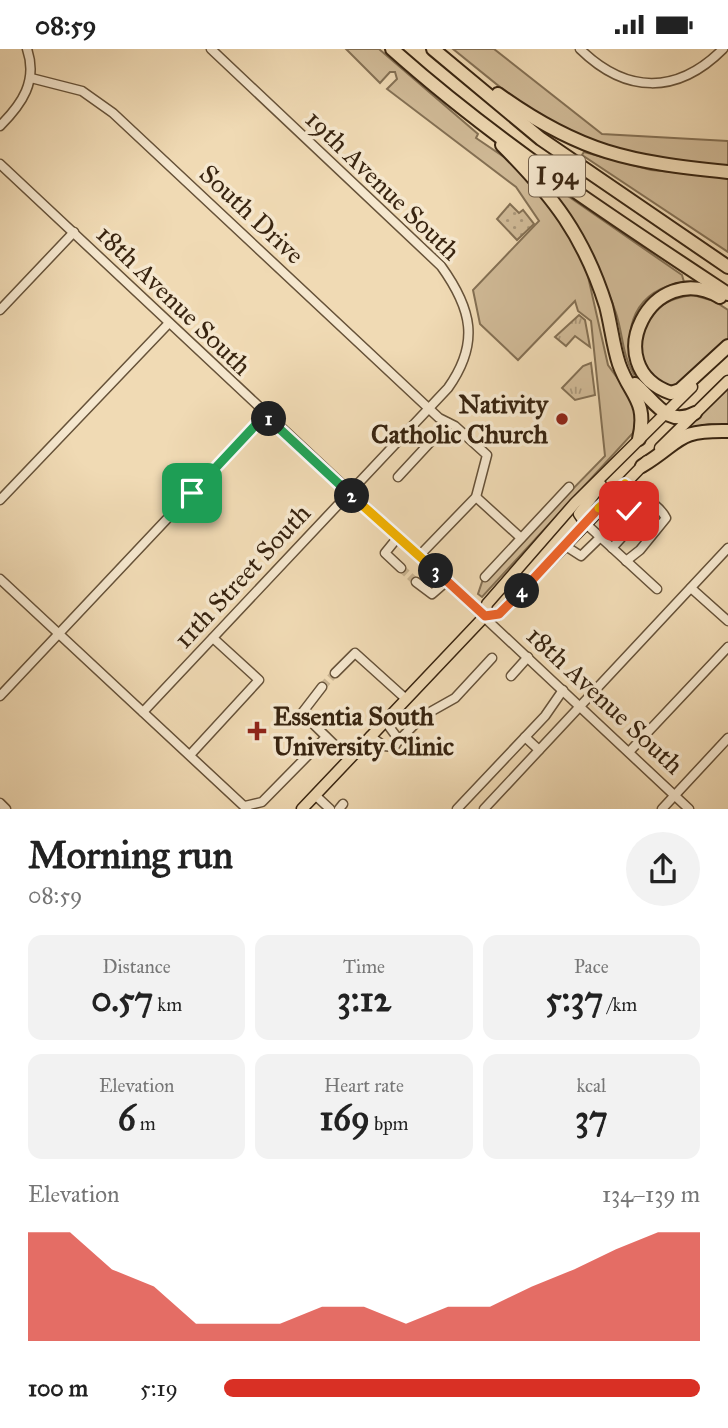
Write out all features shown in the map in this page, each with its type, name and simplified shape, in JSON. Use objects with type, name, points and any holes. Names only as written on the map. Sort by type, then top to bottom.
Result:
[{"type":"highway","name":"I 94","points":[[392,49],[475,117],[728,294]]},
{"type":"highway","name":"I 94","points":[[435,49],[541,139],[728,267]]},
{"type":"highway","points":[[435,49],[538,123],[588,147],[630,160],[728,172]]},
{"type":"highway","points":[[475,117],[547,190],[572,226],[606,306],[620,366],[640,401],[644,419],[639,439]]},
{"type":"highway","points":[[728,301],[711,291],[690,288],[653,302],[638,326],[638,365],[649,380],[671,393],[680,390],[728,349]]},
{"type":"highway","points":[[627,377],[665,413],[678,420],[695,413]]},
{"type":"highway","points":[[642,466],[684,434],[698,430],[728,431]]},
{"type":"main road","points":[[302,809],[485,616],[487,604],[575,503],[728,349]]},
{"type":"main road","points":[[485,616],[499,614],[585,523],[728,381]]},
{"type":"main road","points":[[585,523],[579,514],[580,509],[639,439]]},
{"type":"street","points":[[0,126],[17,110],[31,78],[27,49]]},
{"type":"street","name":"19th Avenue South","points":[[211,49],[441,266],[459,291],[465,306],[469,348],[462,369],[429,407]]},
{"type":"street","points":[[580,49],[601,69],[613,75],[654,84],[686,78],[703,69],[723,49]]},
{"type":"street","name":"South Drive","points":[[31,78],[82,91],[113,113],[429,407],[487,457],[476,497]]},
{"type":"street","name":"18th Avenue South","points":[[0,164],[265,415],[485,616],[689,809]]},
{"type":"street","points":[[0,310],[74,232]]},
{"type":"street","points":[[0,500],[169,323]]},
{"type":"street","name":"11th Street South","points":[[143,712],[429,407]]},
{"type":"street","points":[[0,696],[265,415]]},
{"type":"street","points":[[398,477],[448,423]]},
{"type":"street","points":[[625,484],[653,503],[662,512],[664,522],[640,550],[626,561]]},
{"type":"street","points":[[485,577],[569,487]]},
{"type":"street","points":[[564,545],[581,556],[639,496]]},
{"type":"street","points":[[419,556],[476,497],[521,538]]},
{"type":"street","points":[[612,548],[653,503]]},
{"type":"street","points":[[585,523],[657,589]]},
{"type":"street","points":[[398,537],[385,553],[401,568]]},
{"type":"street","points":[[484,809],[728,548]]},
{"type":"street","points":[[0,579],[246,807],[262,802],[326,737]]},
{"type":"street","points":[[416,582],[432,594],[447,581]]},
{"type":"street","points":[[691,588],[728,621]]},
{"type":"street","points":[[190,755],[259,680],[213,638]]},
{"type":"street","points":[[629,753],[728,647]]},
{"type":"street","points":[[335,673],[355,653],[406,699]]},
{"type":"street","points":[[511,676],[528,657]]},
{"type":"street","points":[[370,736],[389,748],[423,716],[455,698],[492,658]]},
{"type":"street","points":[[322,687],[303,708],[302,713],[349,759]]},
{"type":"street","points":[[457,809],[545,716],[563,690]]},
{"type":"street","points":[[384,721],[399,740]]},
{"type":"street","points":[[525,737],[540,750]]},
{"type":"street","points":[[662,809],[728,738]]},
{"type":"street","points":[[315,795],[330,809]]},
{"type":"street","points":[[0,803],[6,809]]},
{"type":"green space","points":[[346,49],[379,49],[478,134],[476,138],[513,163],[555,212],[587,272],[608,365],[637,405],[640,419],[633,433],[482,597],[478,594],[482,582],[605,456],[591,321],[578,311],[575,301],[518,360],[480,324],[473,290],[539,221],[516,187],[387,89],[397,79],[395,72],[390,72],[380,83]]},
{"type":"green space","points":[[453,49],[494,49],[602,134],[728,141],[728,168],[629,156],[542,121]]},
{"type":"green space","points":[[584,152],[651,170],[728,177],[728,252],[582,155]]},
{"type":"green space","points":[[549,183],[682,275],[684,282],[654,293],[643,302],[636,313],[631,326],[630,341],[637,372],[634,375],[627,360],[610,296],[585,247],[547,186]]},
{"type":"green space","points":[[510,204],[519,213],[523,210],[534,224],[517,240],[497,219]]},
{"type":"green space","points":[[693,295],[714,301],[728,310],[728,339],[679,383],[665,385],[654,378],[645,365],[641,349],[643,332],[651,315],[668,302]]},
{"type":"green space","points":[[579,315],[585,320],[590,347],[575,336],[566,346],[555,337]]},
{"type":"green space","points":[[591,363],[595,395],[575,400],[562,388],[583,366]]},
{"type":"green space","points":[[728,388],[728,426],[709,424],[686,429]]},
{"type":"tunnel","points":[[401,568],[416,582]]},
{"type":"tunnel","points":[[322,687],[335,673]]},
{"type":"place","name":"Nativity Catholic Church","points":[[562,419]]},
{"type":"place","name":"Essentia South University Clinic","points":[[257,731]]},
{"type":"route","points":[[192,493],[265,415],[485,616],[499,614],[625,484],[639,496],[629,511]]}]
